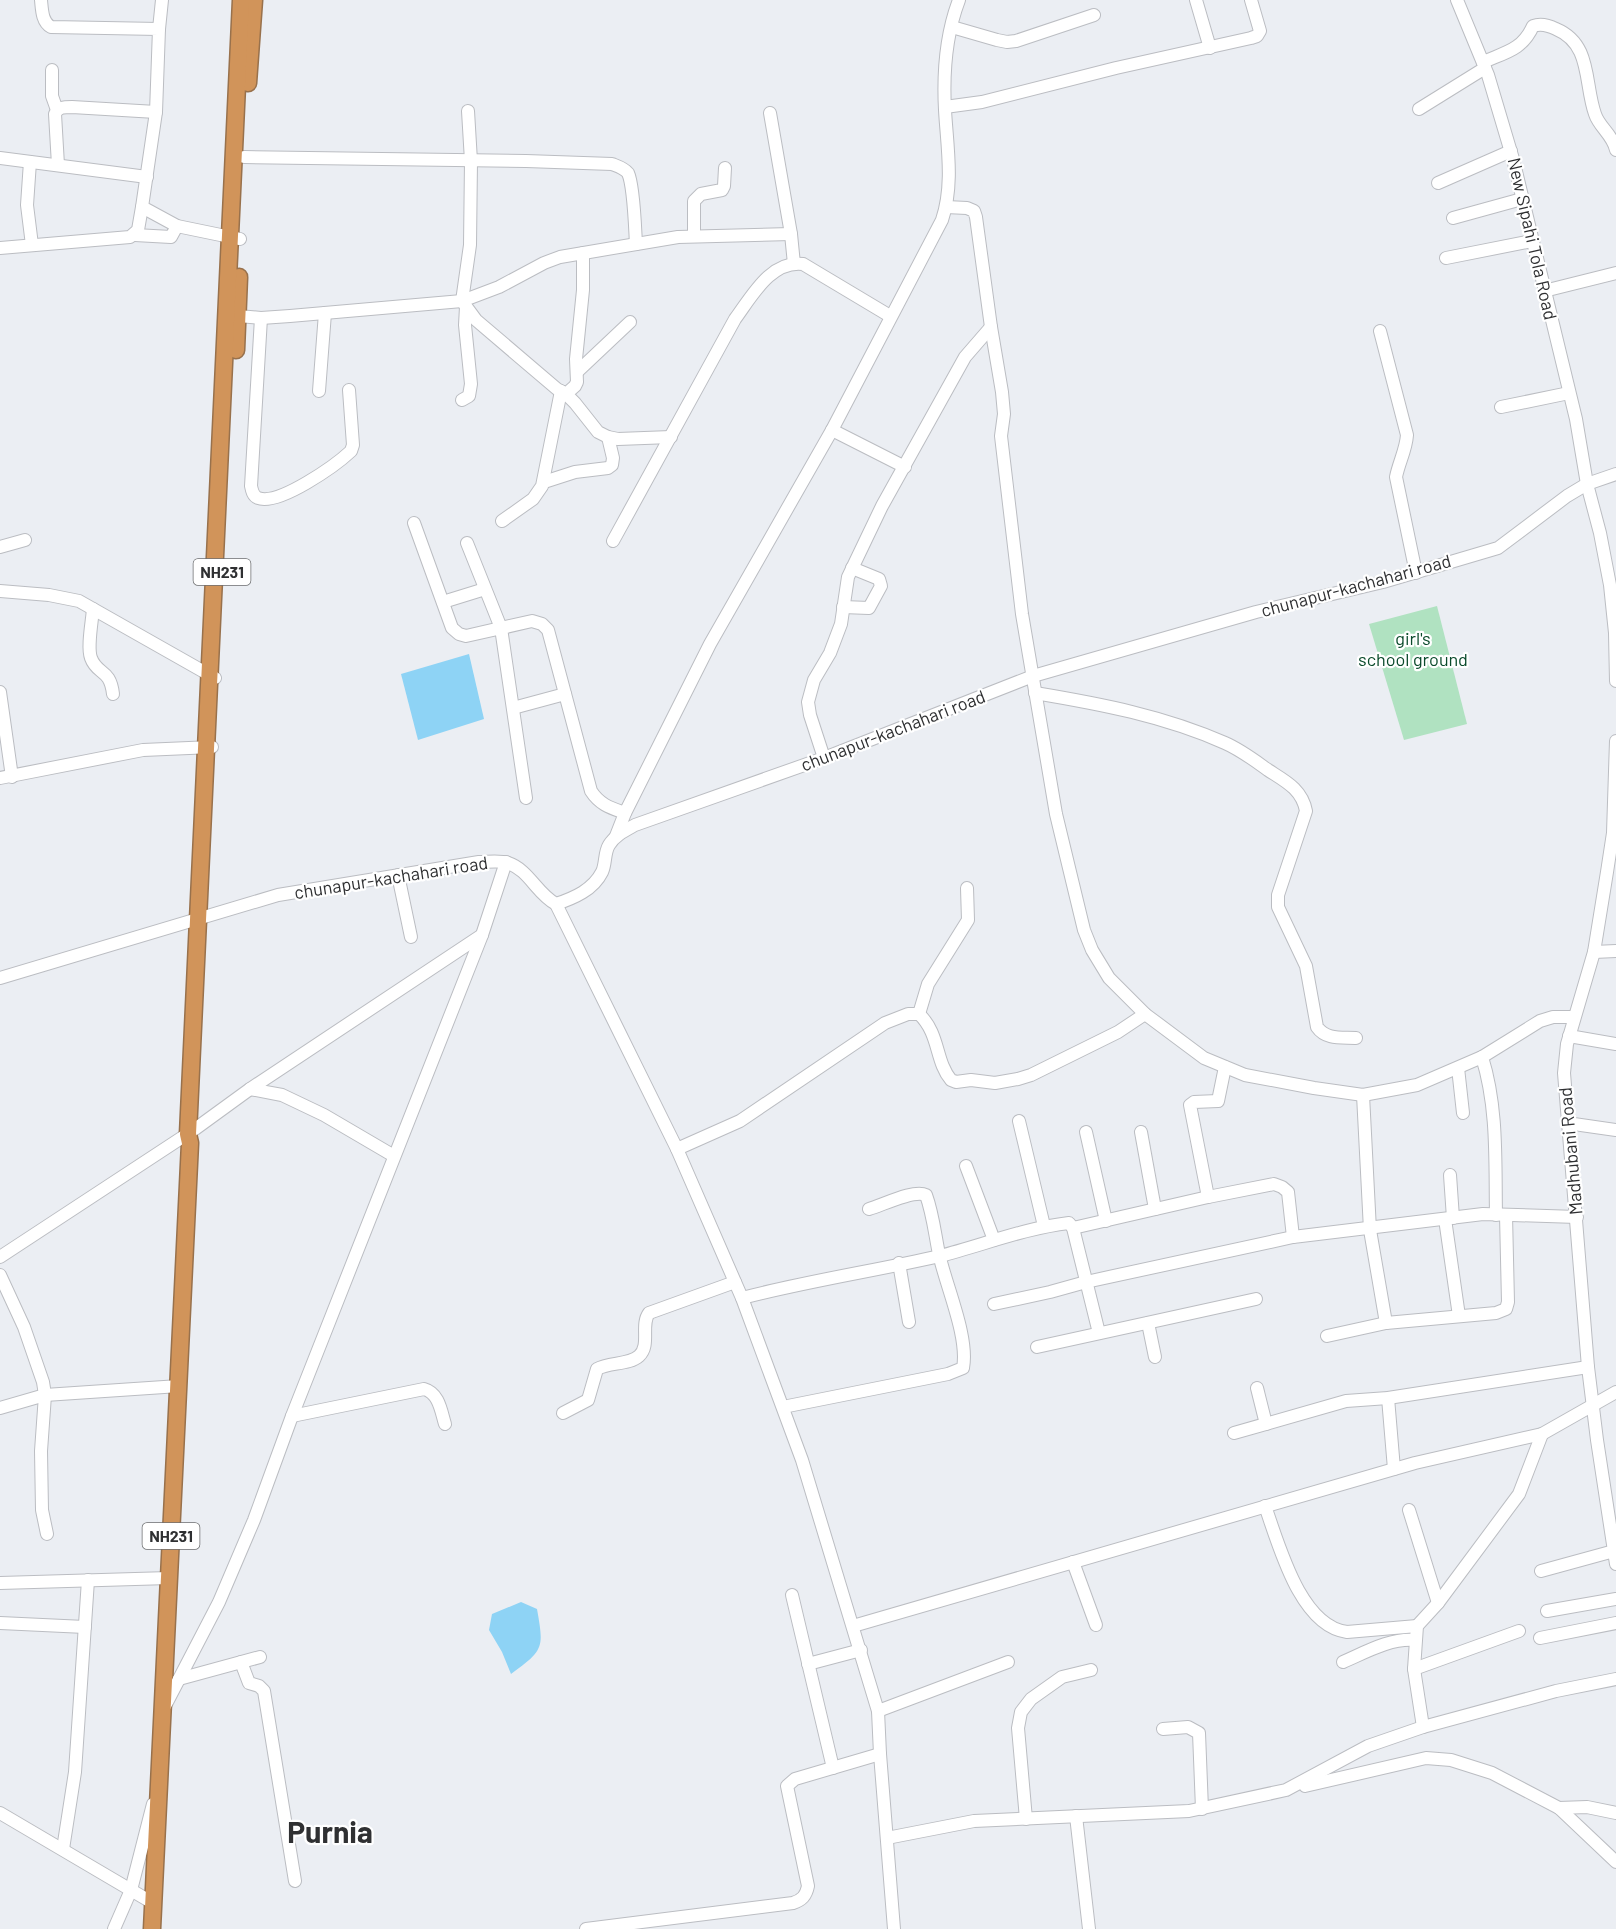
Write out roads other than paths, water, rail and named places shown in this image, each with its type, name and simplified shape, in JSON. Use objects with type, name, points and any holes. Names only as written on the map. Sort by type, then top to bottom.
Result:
[{"type":"highway","name":"NH231","points":[[152,1929],[235,238],[241,0]]},
{"type":"highway","name":"NH231","points":[[213,676],[238,316],[235,238],[244,157],[254,0]]},
{"type":"street","points":[[41,0],[44,20],[46,25],[51,27],[159,29]]},
{"type":"street","points":[[135,235],[142,207],[156,112],[162,0]]},
{"type":"street","points":[[894,1929],[878,1711],[809,1481],[742,1298],[678,1149],[556,904],[573,899],[591,887],[602,872],[608,847],[616,836],[625,813],[710,644],[832,430],[935,234],[946,207],[949,171],[944,74],[959,0]]},
{"type":"street","points":[[1196,0],[1210,48]]},
{"type":"street","points":[[945,107],[982,102],[1257,36],[1260,32],[1251,0]]},
{"type":"street","name":"New Sipahi Tola Road","points":[[1457,0],[1484,65],[1511,151],[1569,393],[1587,484]]},
{"type":"street","points":[[952,27],[1007,42],[1094,15]]},
{"type":"street","points":[[1419,109],[1484,65],[1526,42],[1533,26],[1546,25],[1560,30],[1574,41],[1584,60],[1595,116],[1613,139],[1616,150]]},
{"type":"street","points":[[52,70],[52,96],[57,110],[55,114],[58,165]]},
{"type":"street","points":[[57,110],[62,107],[72,107],[156,112]]},
{"type":"street","points":[[462,400],[469,396],[471,384],[464,304],[470,244],[471,161],[468,111]]},
{"type":"street","points":[[770,113],[794,264]]},
{"type":"street","points":[[1438,183],[1511,151]]},
{"type":"street","points":[[244,157],[526,160],[612,164],[628,173],[636,244]]},
{"type":"street","points":[[0,158],[147,177]]},
{"type":"street","points":[[30,162],[27,205],[32,244]]},
{"type":"street","points":[[694,236],[694,201],[701,194],[722,190],[725,168]]},
{"type":"street","points":[[1453,218],[1522,199]]},
{"type":"street","points":[[142,207],[177,226],[235,238]]},
{"type":"street","points":[[946,207],[967,208],[974,211],[976,218],[1002,392],[1004,414],[1001,436],[1022,614],[1032,662],[1035,693],[1056,814],[1084,930],[1108,978],[1145,1014],[1204,1058],[1245,1075],[1363,1095],[1417,1085],[1482,1057],[1540,1021],[1553,1017],[1574,1017]]},
{"type":"street","points":[[0,248],[115,239],[135,235],[171,237],[177,226]]},
{"type":"street","points":[[238,316],[261,318],[464,304],[560,257],[678,237],[791,234]]},
{"type":"street","points":[[1446,258],[1532,241]]},
{"type":"street","points":[[563,392],[575,386],[583,290],[583,254]]},
{"type":"street","points":[[613,541],[735,319],[759,285],[767,278],[776,271],[794,264],[803,264],[890,316]]},
{"type":"street","points":[[1544,291],[1616,273]]},
{"type":"street","points":[[464,304],[476,320],[563,392],[598,432],[618,439],[671,437]]},
{"type":"street","points":[[319,391],[325,313]]},
{"type":"street","points":[[261,318],[251,486],[253,494],[258,498],[266,498],[291,491],[304,485],[351,451],[353,445],[349,390]]},
{"type":"street","points":[[577,372],[630,322]]},
{"type":"street","points":[[824,758],[808,702],[814,680],[835,639],[848,577],[882,506],[965,357],[991,327]]},
{"type":"street","points":[[1380,331],[1407,435],[1406,449],[1396,477],[1416,573]]},
{"type":"street","points":[[502,521],[539,493],[544,482],[563,392]]},
{"type":"street","points":[[1501,407],[1569,393]]},
{"type":"street","points":[[832,430],[905,467]]},
{"type":"street","points":[[544,482],[584,470],[608,468],[612,465],[613,458],[608,437]]},
{"type":"street","name":"chunapur-kachahari road","points":[[616,836],[635,825],[824,758],[1033,676],[1256,612],[1416,573],[1498,548],[1567,496],[1587,484],[1616,474]]},
{"type":"street","points":[[1587,484],[1611,559],[1616,681]]},
{"type":"street","points":[[414,523],[452,628],[459,634],[466,636],[532,621],[542,624],[548,630],[591,792],[605,806],[625,813]]},
{"type":"street","points":[[0,547],[25,540]]},
{"type":"street","points":[[466,543],[501,628],[526,798]]},
{"type":"street","points":[[843,607],[869,608],[881,586],[879,579],[852,568]]},
{"type":"street","points":[[443,602],[486,589]]},
{"type":"street","points":[[0,591],[65,597],[79,601],[213,676]]},
{"type":"street","points":[[93,609],[90,655],[94,665],[110,680],[113,694]]},
{"type":"street","points":[[0,692],[6,778],[143,750],[209,748]]},
{"type":"street","points":[[1035,693],[1132,711],[1181,726],[1227,743],[1296,788],[1304,800],[1306,811],[1278,895],[1278,907],[1306,966],[1317,1027],[1327,1037],[1356,1038]]},
{"type":"street","points":[[513,708],[565,694]]},
{"type":"street","name":"Madhubani Road","points":[[1616,741],[1613,833],[1594,952],[1569,1036],[1564,1073],[1588,1367],[1616,1564]]},
{"type":"street","name":"chunapur-kachahari road","points":[[0,978],[278,896],[479,862],[506,862],[518,868],[539,891],[556,904]]},
{"type":"street","points":[[163,1710],[219,1602],[254,1520],[292,1416],[482,934],[506,862]]},
{"type":"street","points":[[398,875],[411,937]]},
{"type":"street","points":[[919,1014],[928,984],[968,920],[967,888]]},
{"type":"street","points":[[0,1257],[191,1136],[250,1089],[482,934]]},
{"type":"street","points":[[1594,952],[1616,951]]},
{"type":"street","points":[[678,1149],[740,1121],[885,1023],[908,1014],[919,1014],[928,1023],[951,1080],[995,1083],[1031,1075],[1118,1032],[1145,1014]]},
{"type":"street","points":[[1569,1036],[1616,1044]]},
{"type":"street","points":[[1327,1336],[1386,1323],[1502,1312],[1508,1306],[1494,1109],[1490,1083],[1482,1057]]},
{"type":"street","points":[[1208,1197],[1190,1106],[1194,1102],[1218,1101],[1225,1067]]},
{"type":"street","points":[[1458,1068],[1463,1113]]},
{"type":"street","points":[[250,1089],[282,1095],[394,1156]]},
{"type":"street","points":[[1363,1095],[1370,1227],[1386,1323]]},
{"type":"street","points":[[1019,1121],[1044,1226]]},
{"type":"street","points":[[1567,1123],[1616,1131]]},
{"type":"street","points":[[1086,1132],[1106,1221]]},
{"type":"street","points":[[1141,1132],[1155,1209]]},
{"type":"street","points":[[966,1166],[994,1240]]},
{"type":"street","points":[[1450,1175],[1449,1218],[1459,1316]]},
{"type":"street","points":[[1073,1228],[1275,1184],[1288,1192],[1293,1237]]},
{"type":"street","points":[[783,1407],[948,1374],[963,1368],[961,1334],[939,1256],[926,1195],[921,1192],[912,1194],[869,1209]]},
{"type":"street","points":[[994,1304],[1293,1237],[1449,1218],[1501,1215],[1577,1217]]},
{"type":"street","points":[[742,1298],[799,1284],[939,1256],[1044,1226],[1069,1222],[1073,1228],[1099,1333]]},
{"type":"street","points":[[898,1263],[909,1322]]},
{"type":"street","points":[[0,1275],[24,1327],[43,1382],[45,1395],[41,1451],[42,1510],[46,1534]]},
{"type":"street","points":[[563,1413],[588,1400],[597,1370],[604,1365],[634,1359],[640,1355],[645,1347],[645,1322],[649,1313],[735,1282]]},
{"type":"street","points":[[1037,1347],[1256,1299]]},
{"type":"street","points":[[1148,1323],[1155,1357]]},
{"type":"street","points":[[1234,1433],[1346,1401],[1388,1398],[1588,1367]]},
{"type":"street","points":[[0,1408],[45,1395],[179,1386]]},
{"type":"street","points":[[1257,1388],[1266,1424]]},
{"type":"street","points":[[292,1416],[424,1389],[431,1391],[438,1401],[446,1424]]},
{"type":"street","points":[[853,1626],[1394,1469],[1542,1434],[1616,1392]]},
{"type":"street","points":[[1388,1398],[1394,1469]]},
{"type":"street","points":[[1423,1727],[1414,1669],[1417,1626],[1438,1603],[1519,1494],[1542,1434]]},
{"type":"street","points":[[1265,1506],[1298,1592],[1326,1624],[1336,1631],[1347,1632],[1417,1626]]},
{"type":"street","points":[[1409,1510],[1438,1603]]},
{"type":"street","points":[[1541,1571],[1614,1551]]},
{"type":"street","points":[[1073,1562],[1096,1625]]},
{"type":"street","points":[[0,1583],[169,1578]]},
{"type":"street","points":[[63,1849],[75,1773],[88,1580]]},
{"type":"street","points":[[792,1595],[833,1768]]},
{"type":"street","points":[[1547,1611],[1616,1599]]},
{"type":"street","points":[[0,1623],[85,1627]]},
{"type":"street","points":[[1540,1638],[1616,1623]]},
{"type":"street","points":[[1414,1669],[1519,1631]]},
{"type":"street","points":[[1343,1662],[1387,1643],[1403,1639],[1415,1640]]},
{"type":"street","points":[[808,1664],[861,1650]]},
{"type":"street","points":[[179,1679],[260,1657]]},
{"type":"street","points":[[242,1662],[249,1683],[259,1686],[264,1691],[295,1881]]},
{"type":"street","points":[[878,1711],[1008,1662]]},
{"type":"street","points":[[1026,1819],[1018,1728],[1021,1712],[1030,1699],[1062,1677],[1091,1670]]},
{"type":"street","points":[[1286,1790],[1368,1746],[1423,1727],[1556,1691],[1616,1679]]},
{"type":"street","points":[[1163,1729],[1188,1727],[1196,1729],[1199,1733],[1202,1809]]},
{"type":"street","points":[[586,1929],[793,1903],[801,1900],[808,1886],[787,1786],[795,1779],[880,1754]]},
{"type":"street","points":[[887,1838],[974,1821],[1190,1811],[1426,1758],[1451,1760],[1492,1773],[1559,1808],[1616,1862]]},
{"type":"street","points":[[114,1929],[131,1890],[158,1783]]},
{"type":"street","points":[[1559,1808],[1587,1807],[1616,1813]]},
{"type":"street","points":[[0,1813],[153,1903]]},
{"type":"street","points":[[1076,1816],[1089,1929]]},
{"type":"water","points":[[469,654],[484,719],[418,740],[401,674]]},
{"type":"water","points":[[521,1602],[537,1609],[541,1640],[536,1653],[511,1674],[489,1630],[492,1614]]},
{"type":"district","name":"Purnia","points":[[330,1833]]},
{"type":"park label","name":"girl's school ground","points":[[1413,649]]}]
